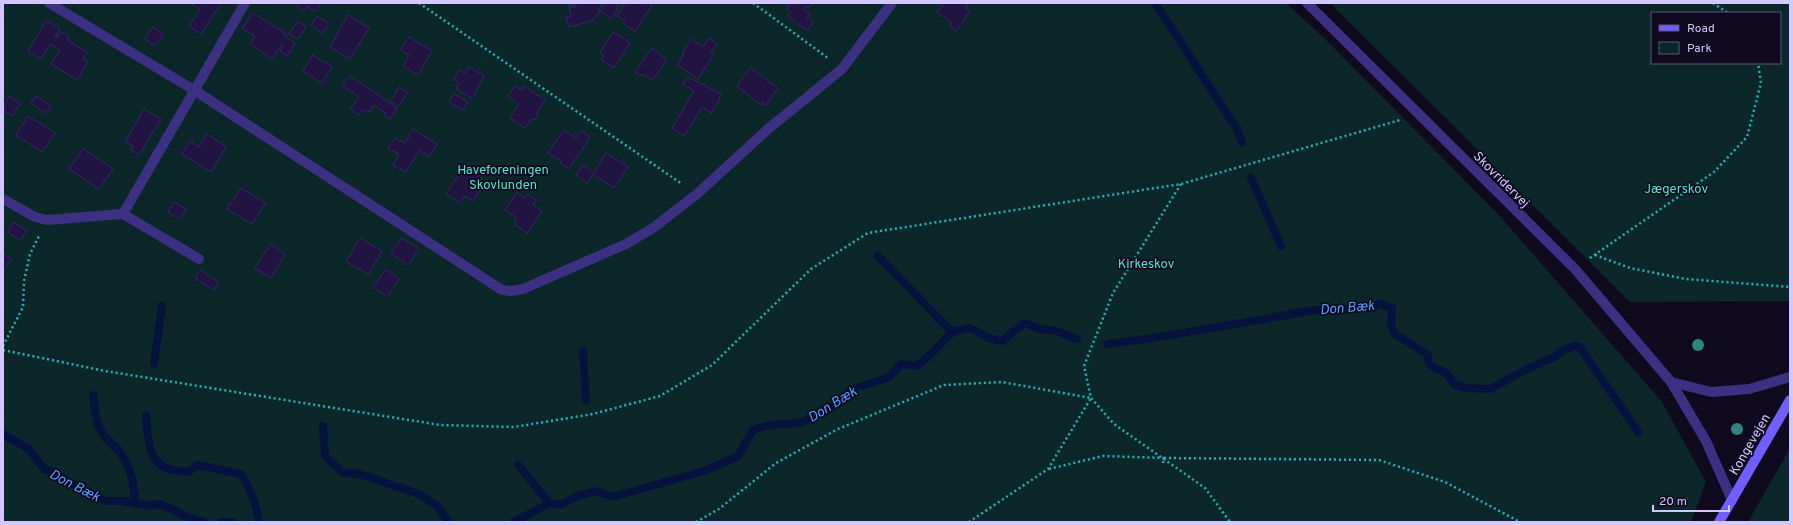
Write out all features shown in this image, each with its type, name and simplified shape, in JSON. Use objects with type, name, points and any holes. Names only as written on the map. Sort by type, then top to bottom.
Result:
[{"type":"street","points":[[49,3],[194,90],[502,290],[511,291],[523,290],[626,244],[653,228],[691,199],[768,129],[842,69],[892,3]]},
{"type":"street","points":[[123,214],[245,3]]},
{"type":"street","name":"Skovridervej","points":[[1307,3],[1575,269],[1671,382],[1706,441],[1732,500]]},
{"type":"street","points":[[3,199],[35,217],[47,220],[123,214],[199,259]]},
{"type":"street","points":[[1671,382],[1711,392],[1749,389],[1790,377]]},
{"type":"street","name":"Kongevejen","points":[[1719,522],[1790,400]]},
{"type":"path","points":[[419,3],[661,170]]},
{"type":"path","points":[[753,3],[818,50]]},
{"type":"path","points":[[1713,3],[1726,12]]},
{"type":"path","points":[[1575,269],[1714,172],[1747,136],[1761,83],[1758,64]]},
{"type":"path","points":[[3,350],[105,371],[440,425],[514,426],[593,414],[660,396],[712,365],[811,269],[868,233],[1181,184],[1418,114]]},
{"type":"path","points":[[1181,184],[1113,293],[1084,366],[1091,398],[1114,424],[1205,488],[1230,522]]},
{"type":"path","points":[[3,346],[23,307],[24,281],[30,254],[47,220]]},
{"type":"path","points":[[1595,255],[1630,268],[1686,279],[1790,288]]},
{"type":"path","points":[[696,522],[718,509],[776,463],[838,428],[944,385],[1002,382],[1091,398]]},
{"type":"path","points":[[1048,469],[1091,398]]},
{"type":"path","points":[[969,522],[1048,469],[1103,456],[1379,460],[1445,482],[1520,522]]},
{"type":"path","points":[[1162,463],[1164,458]]},
{"type":"green space","name":"Kirkeskov","points":[[3,3],[1286,3],[1324,38],[1498,214],[1662,402],[1706,482],[1691,522],[3,522]]},
{"type":"green space","name":"Jægerskov","points":[[1330,3],[1790,3],[1790,301],[1630,302]]},
{"type":"green space","points":[[1790,448],[1790,522],[1748,522]]},
{"type":"building","points":[[190,3],[221,3],[201,34],[189,26],[200,9]]},
{"type":"building","points":[[320,3],[315,11],[307,7],[304,11],[295,4]]},
{"type":"building","points":[[567,3],[603,3],[598,10],[600,11],[593,20],[569,27],[566,17],[571,16],[569,8],[577,6],[573,4],[571,6]]},
{"type":"building","points":[[607,3],[613,3],[619,7],[611,19],[601,11]]},
{"type":"building","points":[[626,3],[648,3],[652,5],[635,31],[623,24],[625,21],[617,16]]},
{"type":"building","points":[[791,3],[813,3],[809,8],[806,7],[804,10],[810,14],[807,17],[813,22],[807,30],[788,16],[791,12],[787,9]]},
{"type":"building","points":[[944,3],[965,3],[968,5],[965,8],[970,12],[956,31],[950,26],[952,23],[937,12]]},
{"type":"building","points":[[253,13],[285,33],[284,35],[295,43],[287,56],[280,51],[283,45],[282,44],[272,59],[250,44],[255,36],[242,29]]},
{"type":"building","points":[[348,15],[369,28],[350,59],[330,47]]},
{"type":"building","points":[[317,16],[329,24],[322,33],[311,25]]},
{"type":"building","points":[[46,21],[60,29],[55,37],[57,38],[62,32],[69,36],[67,40],[87,52],[83,59],[88,62],[77,80],[51,64],[60,50],[50,44],[41,59],[28,51]]},
{"type":"building","points":[[298,21],[306,27],[298,39],[289,34]]},
{"type":"building","points":[[153,27],[163,34],[155,46],[145,39]]},
{"type":"building","points":[[613,32],[630,43],[614,68],[602,60],[604,55],[600,53]]},
{"type":"building","points":[[409,37],[432,51],[418,75],[403,66],[409,55],[401,50]]},
{"type":"building","points":[[709,38],[717,44],[711,52],[714,54],[698,79],[678,65],[684,54],[682,54],[691,39],[703,47]]},
{"type":"building","points":[[652,48],[667,60],[652,80],[643,74],[641,76],[635,72]]},
{"type":"building","points":[[313,55],[332,67],[322,83],[303,71]]},
{"type":"building","points":[[469,67],[484,76],[472,98],[456,89],[459,83],[454,80],[459,70],[465,73]]},
{"type":"building","points":[[750,68],[778,88],[766,105],[762,102],[761,105],[737,86]]},
{"type":"building","points":[[350,76],[397,108],[390,119],[384,115],[385,113],[374,105],[370,112],[367,110],[365,112],[362,110],[359,115],[351,109],[359,97],[343,86]]},
{"type":"building","points":[[688,77],[721,94],[720,99],[711,113],[702,107],[684,136],[672,128],[694,91],[683,84]]},
{"type":"building","points":[[515,86],[522,90],[524,86],[545,100],[536,113],[538,114],[535,120],[532,119],[525,128],[510,118],[519,104],[508,96]]},
{"type":"building","points":[[399,87],[407,92],[399,106],[391,101]]},
{"type":"building","points":[[454,94],[468,102],[463,110],[449,102]]},
{"type":"building","points":[[9,96],[20,104],[12,116],[3,110]]},
{"type":"building","points":[[36,96],[51,106],[46,113],[31,103]]},
{"type":"building","points":[[144,109],[161,119],[139,155],[131,150],[133,146],[125,142]]},
{"type":"building","points":[[28,116],[55,133],[42,152],[16,135]]},
{"type":"building","points":[[413,129],[437,144],[429,157],[419,151],[406,172],[393,165],[399,154],[388,148],[395,138],[405,143]]},
{"type":"building","points":[[564,130],[576,138],[581,131],[590,137],[569,169],[560,163],[561,161],[548,153]]},
{"type":"building","points":[[207,134],[226,147],[211,172],[182,154],[190,141],[199,147]]},
{"type":"building","points":[[83,149],[113,169],[99,189],[69,169]]},
{"type":"building","points":[[606,153],[628,167],[614,188],[593,174],[587,183],[576,175],[583,165],[594,173]]},
{"type":"building","points":[[466,163],[481,173],[476,181],[483,186],[473,201],[465,196],[460,203],[446,194]]},
{"type":"building","points":[[241,188],[265,203],[252,224],[227,209]]},
{"type":"building","points":[[517,193],[524,198],[527,194],[536,200],[533,205],[542,211],[527,233],[514,224],[517,218],[505,210]]},
{"type":"building","points":[[174,202],[186,209],[180,219],[168,212]]},
{"type":"building","points":[[13,222],[26,230],[21,240],[8,233]]},
{"type":"building","points":[[360,238],[382,251],[369,274],[346,262]]},
{"type":"building","points":[[402,238],[419,249],[408,265],[391,253]]},
{"type":"building","points":[[270,244],[285,254],[271,278],[255,268]]},
{"type":"building","points":[[3,254],[11,259],[3,272]]},
{"type":"building","points":[[386,269],[399,279],[387,297],[373,287]]},
{"type":"building","points":[[200,270],[218,282],[214,290],[195,278]]},
{"type":"waterway","points":[[1155,3],[1237,129],[1242,143]]},
{"type":"waterway","points":[[1251,178],[1281,246]]},
{"type":"waterway","points":[[878,256],[952,332]]},
{"type":"waterway","name":"Don Bæk","points":[[1108,344],[1154,338],[1315,310],[1364,308],[1381,304],[1392,308],[1391,325],[1395,334],[1428,355],[1428,362],[1433,367],[1446,373],[1455,385],[1467,388],[1490,389],[1527,369],[1556,356],[1563,350],[1575,346],[1580,347],[1638,432]]},
{"type":"waterway","points":[[154,364],[162,306]]},
{"type":"waterway","name":"Don Bæk","points":[[514,522],[550,503],[560,505],[577,496],[596,491],[613,497],[707,470],[738,456],[753,430],[765,426],[803,422],[837,404],[855,388],[888,378],[901,364],[917,366],[952,332],[969,328],[991,339],[1002,341],[1024,323],[1043,330],[1054,330],[1077,339]]},
{"type":"waterway","points":[[583,351],[586,400]]},
{"type":"waterway","points":[[93,395],[98,425],[104,436],[119,451],[129,469],[133,482],[135,503]]},
{"type":"waterway","points":[[146,416],[148,439],[156,460],[171,470],[188,472],[198,465],[241,474],[253,497],[259,522]]},
{"type":"waterway","points":[[323,426],[325,456],[342,472],[363,475],[419,494],[437,506],[449,522]]},
{"type":"waterway","name":"Don Bæk","points":[[3,434],[29,449],[44,469],[62,477],[84,491],[105,501],[125,501],[148,506],[160,504],[184,516],[204,522]]},
{"type":"waterway","points":[[518,465],[550,503]]},
{"type":"waterway","name":"Don Bæk","points":[[221,522],[233,522]]},
{"type":"park label","name":"Haveforeningen Skovlunden","points":[[503,176]]}]
